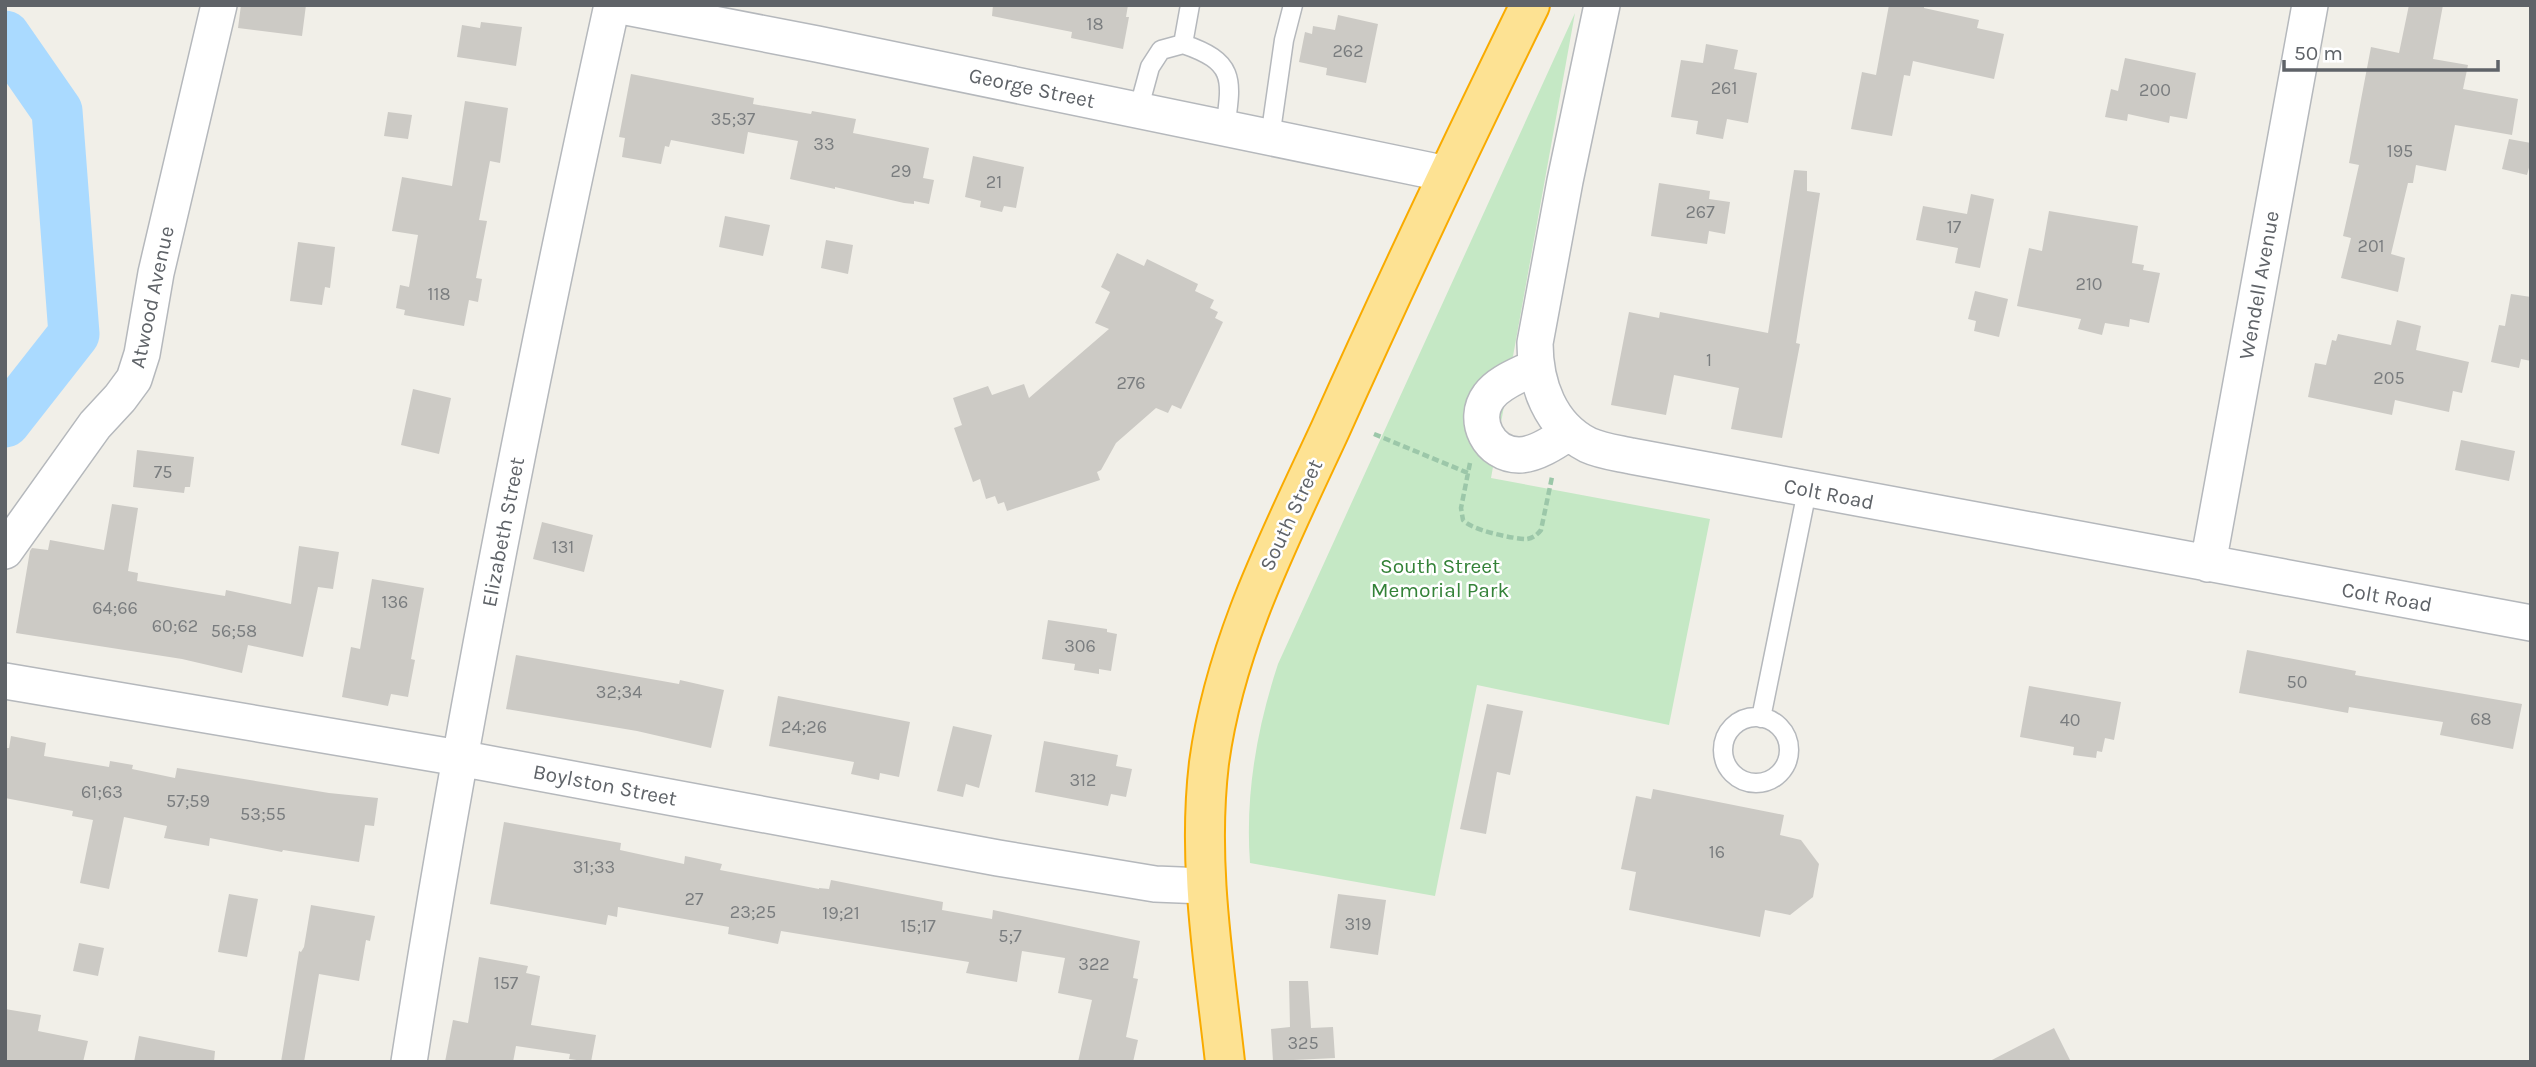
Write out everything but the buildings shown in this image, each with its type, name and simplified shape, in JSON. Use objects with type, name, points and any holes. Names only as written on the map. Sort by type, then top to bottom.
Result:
[{"type":"highway","name":"South Street","points":[[1225,1062],[1205,886],[1204,823],[1210,762],[1220,703],[1245,620],[1447,174],[1530,5]]},
{"type":"street","name":"Atwood Avenue","points":[[5,551],[95,425],[121,398],[134,379],[142,354],[156,273],[219,5]]},
{"type":"street","name":"George Street","points":[[614,5],[817,44],[1447,174]]},
{"type":"street","name":"Elizabeth Street","points":[[409,1062],[459,758],[553,273],[614,5]]},
{"type":"street","points":[[1535,367],[1490,394],[1482,411],[1486,435],[1500,450],[1516,455],[1528,454],[1560,438],[1535,367],[1535,344],[1544,286],[1602,5]]},
{"type":"street","name":"Wendell Avenue","points":[[2208,564],[2309,5]]},
{"type":"street","name":"Colt Road","points":[[1560,438],[1631,456],[1807,491],[2531,623]]},
{"type":"street","name":"Boylston Street","points":[[5,681],[459,758],[998,858],[1155,884],[1205,886]]},
{"type":"lane","points":[[1183,44],[1190,5]]},
{"type":"lane","points":[[1270,138],[1284,40],[1293,5]]},
{"type":"lane","points":[[1138,111],[1155,58],[1161,50],[1183,44],[1207,53],[1226,69],[1230,89],[1225,129]]},
{"type":"lane","points":[[1761,718],[1807,491]]},
{"type":"path","points":[[1374,434],[1468,473]]},
{"type":"path","points":[[1486,435],[1472,455],[1461,511],[1466,524],[1523,538],[1535,537],[1543,525],[1560,438]]},
{"type":"green space","name":"South Street Memorial Park","points":[[1575,13],[1491,478],[1710,519],[1669,725],[1477,685],[1435,896],[1250,863],[1249,812],[1254,762],[1264,712],[1278,664]]},
{"type":"waterway","points":[[5,36],[57,111],[74,334],[5,422]]}]
